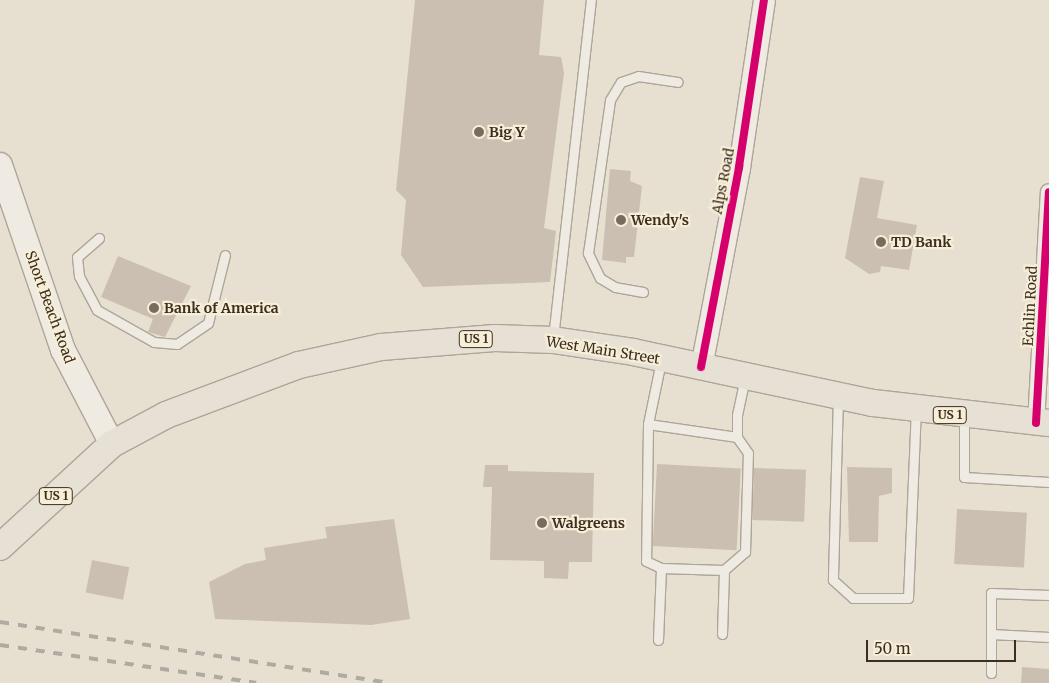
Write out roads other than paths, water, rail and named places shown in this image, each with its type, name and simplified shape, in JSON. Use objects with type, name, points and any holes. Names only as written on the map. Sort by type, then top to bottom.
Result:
[{"type":"main road","name":"Short Beach Road","points":[[0,165],[63,350],[112,444]]},
{"type":"main road","name":"West Main Street","points":[[0,547],[112,444],[166,414],[338,354],[425,342],[553,340],[662,359],[838,396],[964,416],[1042,423]]},
{"type":"street","name":"Alps Road","points":[[701,367],[739,167],[764,0]]},
{"type":"street","name":"Echlin Road","points":[[1042,423],[1049,192]]},
{"type":"lane","points":[[553,340],[591,0]]},
{"type":"lane","points":[[643,292],[615,287],[600,278],[590,267],[588,252],[610,100],[621,82],[638,76],[678,82]]},
{"type":"lane","points":[[99,238],[78,257],[79,276],[97,310],[154,342],[177,344],[208,323],[225,255]]},
{"type":"lane","points":[[662,359],[648,424],[646,561],[661,568],[724,570],[745,552],[748,453],[737,437],[745,376]]},
{"type":"lane","points":[[838,396],[833,580],[853,598],[908,598],[916,409]]},
{"type":"lane","points":[[964,416],[964,477],[1049,482]]},
{"type":"lane","points":[[648,424],[737,437]]},
{"type":"lane","points":[[658,640],[661,568]]},
{"type":"lane","points":[[722,634],[724,570]]},
{"type":"lane","points":[[991,673],[991,593],[1049,596]]},
{"type":"lane","points":[[991,634],[1049,637]]},
{"type":"railway","points":[[0,622],[388,683]]},
{"type":"railway","points":[[0,645],[256,683]]},
{"type":"place","name":"Big Y","points":[[479,132]]},
{"type":"place","name":"Wendy's","points":[[621,220]]},
{"type":"place","name":"TD Bank","points":[[881,242]]},
{"type":"place","name":"Bank of America","points":[[154,308]]},
{"type":"place","name":"Walgreens","points":[[542,523]]}]
